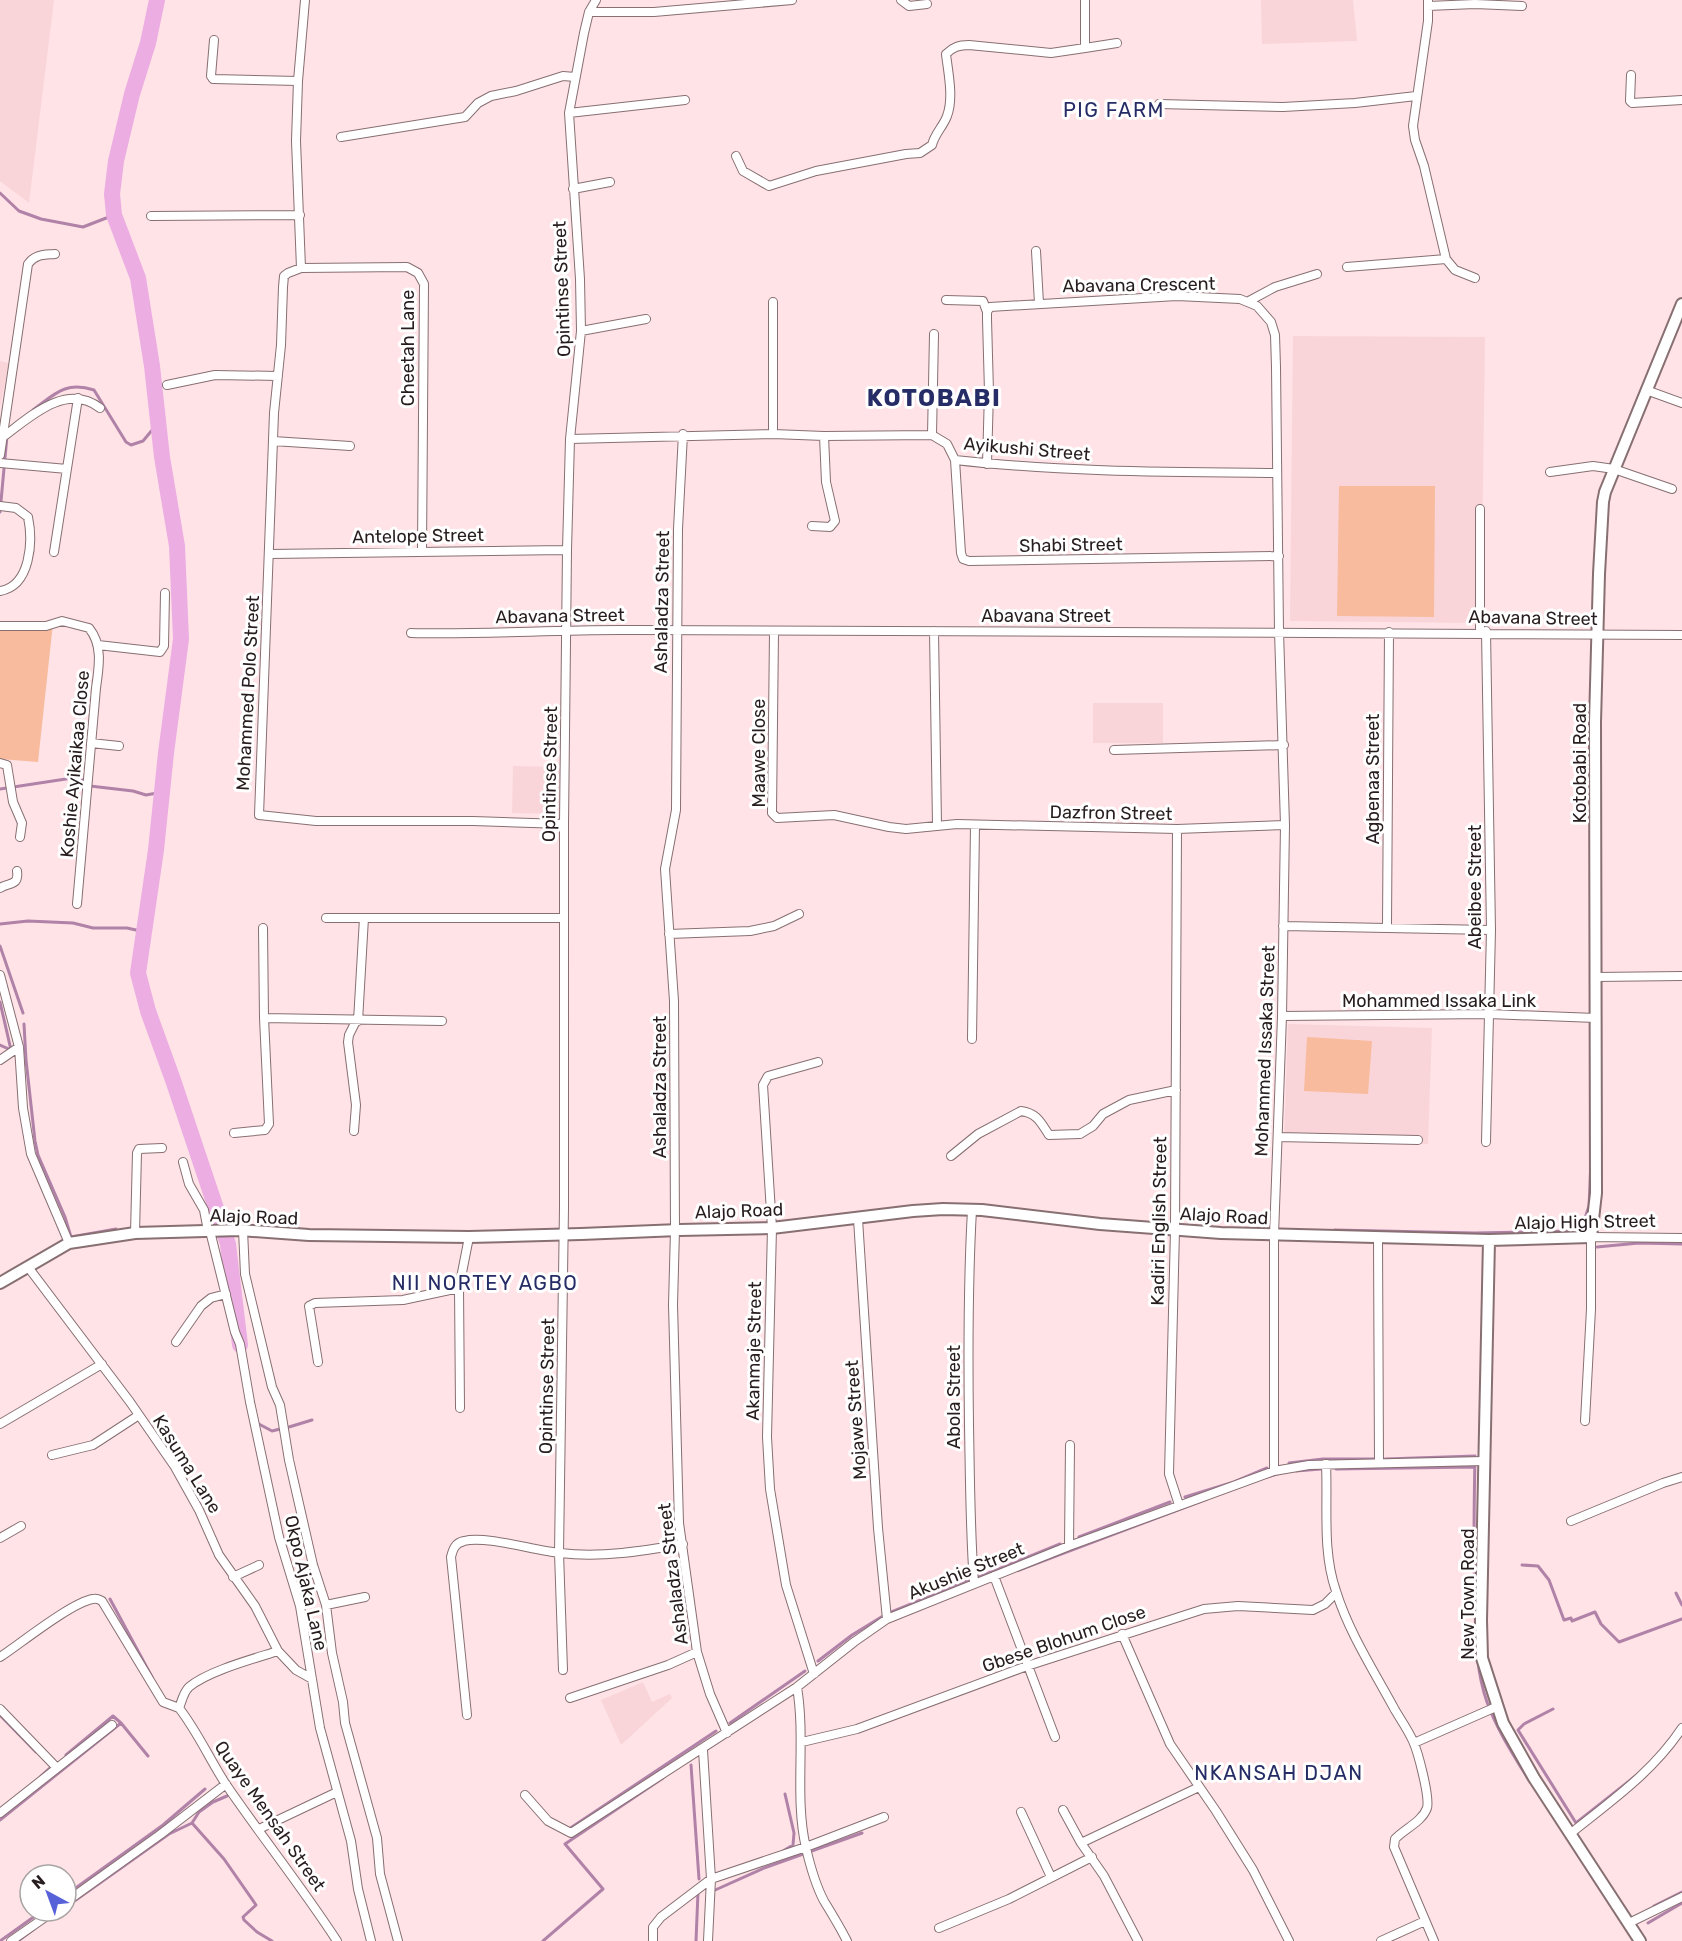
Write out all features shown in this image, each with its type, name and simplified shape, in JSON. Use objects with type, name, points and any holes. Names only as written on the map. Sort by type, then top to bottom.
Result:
[{"type":"street","name":"Mohammed Polo Street","points":[[305,0],[298,81],[296,141],[300,215],[296,269],[284,276],[283,282],[273,441],[259,815],[316,822],[564,824]]},
{"type":"street","name":"Opintinse Street","points":[[563,1670],[559,1553],[567,550],[570,439],[581,332],[580,279],[569,113],[589,12],[596,0]]},
{"type":"street","points":[[589,12],[654,12],[792,0]]},
{"type":"street","points":[[901,0],[909,6],[927,4]]},
{"type":"street","points":[[1085,0],[1085,48]]},
{"type":"street","points":[[1475,278],[1455,270],[1446,259],[1424,166],[1415,140],[1413,126],[1428,3],[1522,6]]},
{"type":"street","points":[[214,40],[211,76],[213,79],[298,81]]},
{"type":"street","points":[[736,156],[743,171],[769,186],[816,171],[920,153],[932,145],[934,135],[948,115],[950,89],[946,54],[951,49],[960,45],[969,45],[1051,53],[1117,43]]},
{"type":"street","points":[[1631,75],[1630,101],[1632,103],[1682,100]]},
{"type":"street","points":[[341,137],[465,117],[478,103],[492,96],[563,76],[575,76]]},
{"type":"street","points":[[1159,104],[1283,107],[1355,103],[1416,96]]},
{"type":"street","points":[[569,113],[685,100]]},
{"type":"street","points":[[573,189],[610,182]]},
{"type":"street","points":[[151,216],[300,215]]},
{"type":"street","points":[[1036,251],[1039,303]]},
{"type":"street","points":[[0,455],[3,437],[2,422],[28,264],[37,256],[56,255]]},
{"type":"street","points":[[1347,267],[1446,259]]},
{"type":"street","name":"Cheetah Lane","points":[[296,269],[407,267],[422,278],[424,284],[422,551]]},
{"type":"street","points":[[1279,631],[1275,335],[1265,313],[1248,301],[1275,287],[1317,274]]},
{"type":"street","name":"Abavana Crescent","points":[[987,312],[990,307],[1177,296],[1248,301]]},
{"type":"street","points":[[946,300],[983,301],[987,312],[989,392],[987,464]]},
{"type":"street","points":[[773,302],[773,434]]},
{"type":"street","name":"Kotobabi Road","points":[[1591,1237],[1596,1193],[1595,722],[1603,502],[1614,469],[1682,304]]},
{"type":"street","points":[[581,332],[646,319]]},
{"type":"street","points":[[570,439],[683,434],[932,435],[934,334]]},
{"type":"street","points":[[167,385],[215,375],[278,376]]},
{"type":"street","points":[[1646,390],[1682,403]]},
{"type":"street","points":[[54,552],[78,398]]},
{"type":"street","points":[[3,437],[52,403],[63,399],[90,400],[100,408]]},
{"type":"street","name":"Ashaladza Street","points":[[683,434],[676,631],[676,810],[665,869],[674,1001],[673,1305],[679,1523],[697,1652],[703,1665],[710,1694],[727,1733]]},
{"type":"street","name":"Ayikushi Street","points":[[932,435],[947,444],[955,460],[987,464],[1066,470],[1276,473]]},
{"type":"street","points":[[812,526],[830,527],[835,521],[825,476],[824,436]]},
{"type":"street","points":[[273,441],[350,446]]},
{"type":"street","name":"Shabi Street","points":[[955,460],[961,553],[963,559],[969,561],[1279,556]]},
{"type":"street","points":[[0,463],[67,469]]},
{"type":"street","points":[[1550,472],[1593,466],[1614,469],[1672,489]]},
{"type":"street","points":[[0,506],[16,508],[28,517],[31,544],[27,565],[21,576],[13,585],[0,591]]},
{"type":"street","name":"Abeibee Street","points":[[1480,509],[1491,930],[1486,1142]]},
{"type":"street","name":"Antelope Street","points":[[270,554],[567,550]]},
{"type":"street","points":[[98,645],[160,652],[164,646],[165,594]]},
{"type":"street","name":"Koshie Ayikaikaa Close","points":[[0,626],[46,626],[62,621],[89,628],[98,645],[99,667],[78,904]]},
{"type":"street","name":"Abavana Street","points":[[411,633],[567,630],[1483,631],[1682,634]]},
{"type":"street","points":[[934,631],[937,825]]},
{"type":"street","name":"Mohammed Issaka Street","points":[[1274,1471],[1274,1235],[1282,1016],[1285,825],[1279,631]]},
{"type":"street","name":"Maawe Close","points":[[774,632],[772,813],[774,816],[781,819],[834,815],[906,829],[937,825]]},
{"type":"street","name":"Agbenaa Street","points":[[1387,926],[1389,632]]},
{"type":"street","points":[[91,743],[119,746]]},
{"type":"street","points":[[1114,750],[1284,746]]},
{"type":"street","points":[[0,763],[7,765],[13,802],[22,823],[20,837]]},
{"type":"street","name":"Dazfron Street","points":[[937,825],[1177,829],[1285,825]]},
{"type":"street","points":[[972,1039],[975,825]]},
{"type":"street","name":"Kadiri English Street","points":[[1177,829],[1175,1230],[1169,1474],[1179,1505]]},
{"type":"street","points":[[0,888],[16,881],[17,871]]},
{"type":"street","points":[[669,934],[750,931],[774,926],[799,914]]},
{"type":"street","points":[[326,918],[564,918]]},
{"type":"street","points":[[354,1131],[356,1105],[348,1035],[357,1021],[364,918]]},
{"type":"street","points":[[1283,926],[1387,926],[1491,930]]},
{"type":"street","points":[[234,1133],[265,1130],[269,1124],[263,928]]},
{"type":"street","points":[[0,975],[19,1047],[23,1108],[31,1154],[69,1243]]},
{"type":"street","points":[[1595,977],[1682,976]]},
{"type":"street","name":"Mohammed Issaka Link","points":[[1282,1016],[1489,1014],[1596,1018]]},
{"type":"street","points":[[264,1018],[442,1021]]},
{"type":"street","points":[[0,1060],[19,1047]]},
{"type":"street","name":"Akanmaje Street","points":[[814,1674],[786,1585],[770,1489],[767,1437],[772,1228],[764,1085],[768,1076],[818,1062]]},
{"type":"street","points":[[951,1156],[978,1134],[1021,1111],[1043,1122],[1046,1132],[1053,1136],[1080,1134],[1093,1126],[1103,1114],[1136,1097],[1176,1090]]},
{"type":"street","points":[[1278,1137],[1418,1140]]},
{"type":"street","points":[[135,1233],[136,1153],[139,1149],[162,1148]]},
{"type":"street","name":"Okpo Ajaka Lane","points":[[183,1162],[189,1184],[203,1205],[240,1344],[279,1537],[300,1605],[320,1728],[351,1841],[358,1889],[371,1941]]},
{"type":"street","name":"Alajo Road","points":[[0,1283],[69,1243],[135,1233],[242,1230],[309,1236],[562,1235],[772,1228],[914,1211],[972,1210],[1175,1230],[1274,1235],[1489,1240]]},
{"type":"street","name":"Abola Street","points":[[972,1210],[968,1285],[968,1379],[970,1532],[974,1583]]},
{"type":"street","name":"Mojawe Street","points":[[858,1218],[878,1528],[887,1619]]},
{"type":"street","points":[[242,1230],[245,1274],[272,1387],[280,1405],[289,1460],[313,1565],[326,1605],[345,1723],[377,1838],[380,1874],[398,1941]]},
{"type":"street","points":[[460,1408],[459,1288],[468,1237]]},
{"type":"street","points":[[1585,1421],[1591,1309],[1591,1237]]},
{"type":"street","name":"Alajo High Street","points":[[1489,1240],[1591,1237],[1682,1238]]},
{"type":"street","points":[[1378,1238],[1379,1463]]},
{"type":"street","name":"New Town Road","points":[[1489,1240],[1481,1646],[1485,1670],[1496,1707],[1517,1749],[1641,1941]]},
{"type":"street","name":"Kasuma Lane","points":[[28,1267],[102,1364],[175,1467],[199,1510],[219,1555],[255,1606],[278,1651],[296,1670],[312,1679]]},
{"type":"street","points":[[318,1362],[309,1306],[315,1303],[403,1299],[459,1288]]},
{"type":"street","points":[[176,1342],[201,1306],[211,1298],[226,1294]]},
{"type":"street","points":[[0,1424],[102,1364]]},
{"type":"street","points":[[51,1455],[93,1445],[139,1415]]},
{"type":"street","points":[[1069,1546],[1070,1445]]},
{"type":"street","name":"Akushie Street","points":[[525,1796],[548,1821],[571,1833],[704,1750],[797,1688],[854,1642],[887,1619],[1069,1546],[1274,1471],[1326,1464],[1484,1461]]},
{"type":"street","points":[[1326,1464],[1327,1545],[1336,1593],[1355,1636],[1414,1743],[1427,1789],[1426,1808],[1420,1818],[1395,1839],[1394,1847],[1434,1941]]},
{"type":"street","points":[[1571,1521],[1682,1477]]},
{"type":"street","points":[[0,1539],[21,1526]]},
{"type":"street","points":[[467,1715],[452,1557],[452,1549],[457,1544],[474,1540],[559,1553],[632,1553],[683,1544]]},
{"type":"street","points":[[233,1577],[259,1565]]},
{"type":"street","points":[[994,1576],[1055,1737]]},
{"type":"street","name":"Gbese Blohum Close","points":[[802,1742],[857,1729],[1027,1666],[1211,1607],[1239,1606],[1313,1610],[1325,1604],[1336,1593]]},
{"type":"street","points":[[326,1605],[365,1597]]},
{"type":"street","name":"Quaye Mensah Street","points":[[0,1657],[74,1606],[92,1599],[102,1601],[163,1702],[179,1708],[189,1721],[226,1784],[337,1941]]},
{"type":"street","points":[[1122,1634],[1170,1744],[1253,1870],[1289,1941]]},
{"type":"street","points":[[179,1708],[184,1693],[190,1686],[206,1676],[278,1651]]},
{"type":"street","points":[[570,1698],[668,1665],[697,1652]]},
{"type":"street","points":[[797,1688],[802,1721],[800,1788],[806,1847],[823,1899],[847,1941]]},
{"type":"street","points":[[1414,1743],[1496,1707]]},
{"type":"street","points":[[0,1709],[57,1768]]},
{"type":"street","points":[[0,1813],[112,1725]]},
{"type":"street","points":[[1570,1834],[1642,1777],[1668,1748],[1682,1728]]},
{"type":"street","points":[[704,1750],[711,1879],[708,1941]]},
{"type":"street","points":[[78,1893],[226,1784]]},
{"type":"street","points":[[1082,1843],[1199,1787]]},
{"type":"street","points":[[259,1829],[337,1792]]},
{"type":"street","points":[[1063,1810],[1104,1876],[1138,1941]]},
{"type":"street","points":[[1021,1812],[1051,1877]]},
{"type":"street","points":[[653,1941],[653,1927],[661,1917],[711,1879],[806,1847],[884,1817]]},
{"type":"street","points":[[939,1928],[1009,1899],[1092,1857]]},
{"type":"street","points":[[1629,1923],[1682,1897]]},
{"type":"street","points":[[1381,1941],[1425,1921]]},
{"type":"street","points":[[11,1941],[37,1923]]},
{"type":"shaded area","points":[[0,0],[54,0],[29,203],[0,181]]},
{"type":"shaded area","points":[[1261,0],[1353,0],[1357,41],[1262,44]]},
{"type":"shaded area","points":[[1293,336],[1485,337],[1481,623],[1290,621]]},
{"type":"shaded area","points":[[0,361],[9,363],[0,408]]},
{"type":"shaded area","points":[[1339,486],[1435,486],[1434,617],[1337,616]]},
{"type":"shaded area","points":[[0,622],[53,623],[38,762],[0,759]]},
{"type":"shaded area","points":[[1093,703],[1163,703],[1163,743],[1093,743]]},
{"type":"shaded area","points":[[513,766],[560,767],[558,814],[512,813]]},
{"type":"shaded area","points":[[1288,1024],[1432,1028],[1428,1144],[1284,1141]]},
{"type":"shaded area","points":[[1307,1037],[1372,1041],[1368,1094],[1304,1091]]},
{"type":"shaded area","points":[[643,1682],[652,1702],[670,1694],[672,1698],[621,1745],[601,1700]]},
{"type":"waterway","points":[[157,0],[148,43],[132,94],[116,161],[112,194],[114,215],[138,278],[152,366],[162,457],[177,546],[181,639],[156,850],[138,973],[148,1011],[228,1244],[240,1345]]},
{"type":"waterway","points":[[0,193],[19,211],[41,219],[83,227],[114,215]]},
{"type":"waterway","points":[[33,410],[54,394],[75,387],[94,390],[126,442],[131,445],[143,441],[158,423]]},
{"type":"waterway","points":[[0,512],[7,436]]},
{"type":"waterway","points":[[0,789],[79,777],[85,783]]},
{"type":"waterway","points":[[90,786],[133,791],[146,795],[163,792]]},
{"type":"waterway","points":[[0,924],[28,921],[73,923],[93,928],[127,928],[145,932]]},
{"type":"waterway","points":[[0,946],[23,1013]]},
{"type":"waterway","points":[[0,1002],[11,1050]]},
{"type":"waterway","points":[[24,1024],[26,1060],[38,1155],[65,1217],[71,1237],[116,1229]]},
{"type":"waterway","points":[[0,1045],[11,1050]]},
{"type":"waterway","points":[[1335,1230],[1475,1233],[1569,1231],[1585,1218],[1589,1206],[1591,1160]]},
{"type":"waterway","points":[[1597,1247],[1639,1243],[1682,1244]]},
{"type":"waterway","points":[[289,1427],[312,1420]]},
{"type":"waterway","points":[[257,1423],[272,1431],[280,1429]]},
{"type":"waterway","points":[[1385,1459],[1475,1456],[1474,1588],[1476,1643],[1481,1679],[1496,1723],[1530,1782]]},
{"type":"waterway","points":[[1289,1463],[1323,1459],[1375,1459]]},
{"type":"waterway","points":[[1336,1469],[1475,1467]]},
{"type":"waterway","points":[[1185,1497],[1234,1482],[1267,1468]]},
{"type":"waterway","points":[[1296,1471],[1321,1469]]},
{"type":"waterway","points":[[1267,1477],[1280,1473]]},
{"type":"waterway","points":[[1019,1570],[1207,1499]]},
{"type":"waterway","points":[[1079,1537],[1170,1502]]},
{"type":"waterway","points":[[979,1577],[1060,1544]]},
{"type":"waterway","points":[[1522,1565],[1538,1566],[1549,1580],[1564,1620],[1571,1618],[1572,1621],[1595,1612],[1601,1624],[1619,1642],[1682,1619]]},
{"type":"waterway","points":[[889,1613],[970,1580]]},
{"type":"waterway","points":[[1676,1593],[1682,1605]]},
{"type":"waterway","points":[[110,1599],[152,1677]]},
{"type":"waterway","points":[[818,1661],[852,1635],[883,1616]]},
{"type":"waterway","points":[[730,1723],[805,1671]]},
{"type":"waterway","points":[[1553,1709],[1524,1724],[1518,1730],[1576,1823],[1638,1774]]},
{"type":"waterway","points":[[0,1715],[36,1752]]},
{"type":"waterway","points":[[66,1755],[113,1716],[148,1756]]},
{"type":"waterway","points":[[0,1820],[121,1723]]},
{"type":"waterway","points":[[569,1829],[716,1731]]},
{"type":"waterway","points":[[691,1765],[699,1879]]},
{"type":"waterway","points":[[41,1776],[52,1766]]},
{"type":"waterway","points":[[543,1941],[603,1889],[565,1844],[663,1778]]},
{"type":"waterway","points":[[78,1886],[163,1825],[205,1789]]},
{"type":"waterway","points":[[783,1851],[793,1845],[794,1833],[785,1794]]},
{"type":"waterway","points":[[78,1898],[169,1834],[192,1823],[199,1812],[213,1802],[227,1796]]},
{"type":"waterway","points":[[192,1823],[224,1859],[256,1905],[243,1917],[244,1920],[257,1932],[272,1941]]},
{"type":"waterway","points":[[713,1891],[764,1868],[862,1833]]},
{"type":"waterway","points":[[696,1941],[698,1892]]},
{"type":"waterway","points":[[1654,1906],[1682,1892]]},
{"type":"waterway","points":[[1648,1923],[1682,1903]]},
{"type":"waterway","points":[[0,1941],[25,1923]]},
{"type":"waterway","points":[[18,1941],[34,1929]]},
{"type":"district","name":"PIG FARM","points":[[1114,110]]},
{"type":"district","name":"KOTOBABI","points":[[934,398]]},
{"type":"district","name":"NII NORTEY AGBO","points":[[485,1283]]},
{"type":"district","name":"NKANSAH DJAN","points":[[1279,1773]]}]
